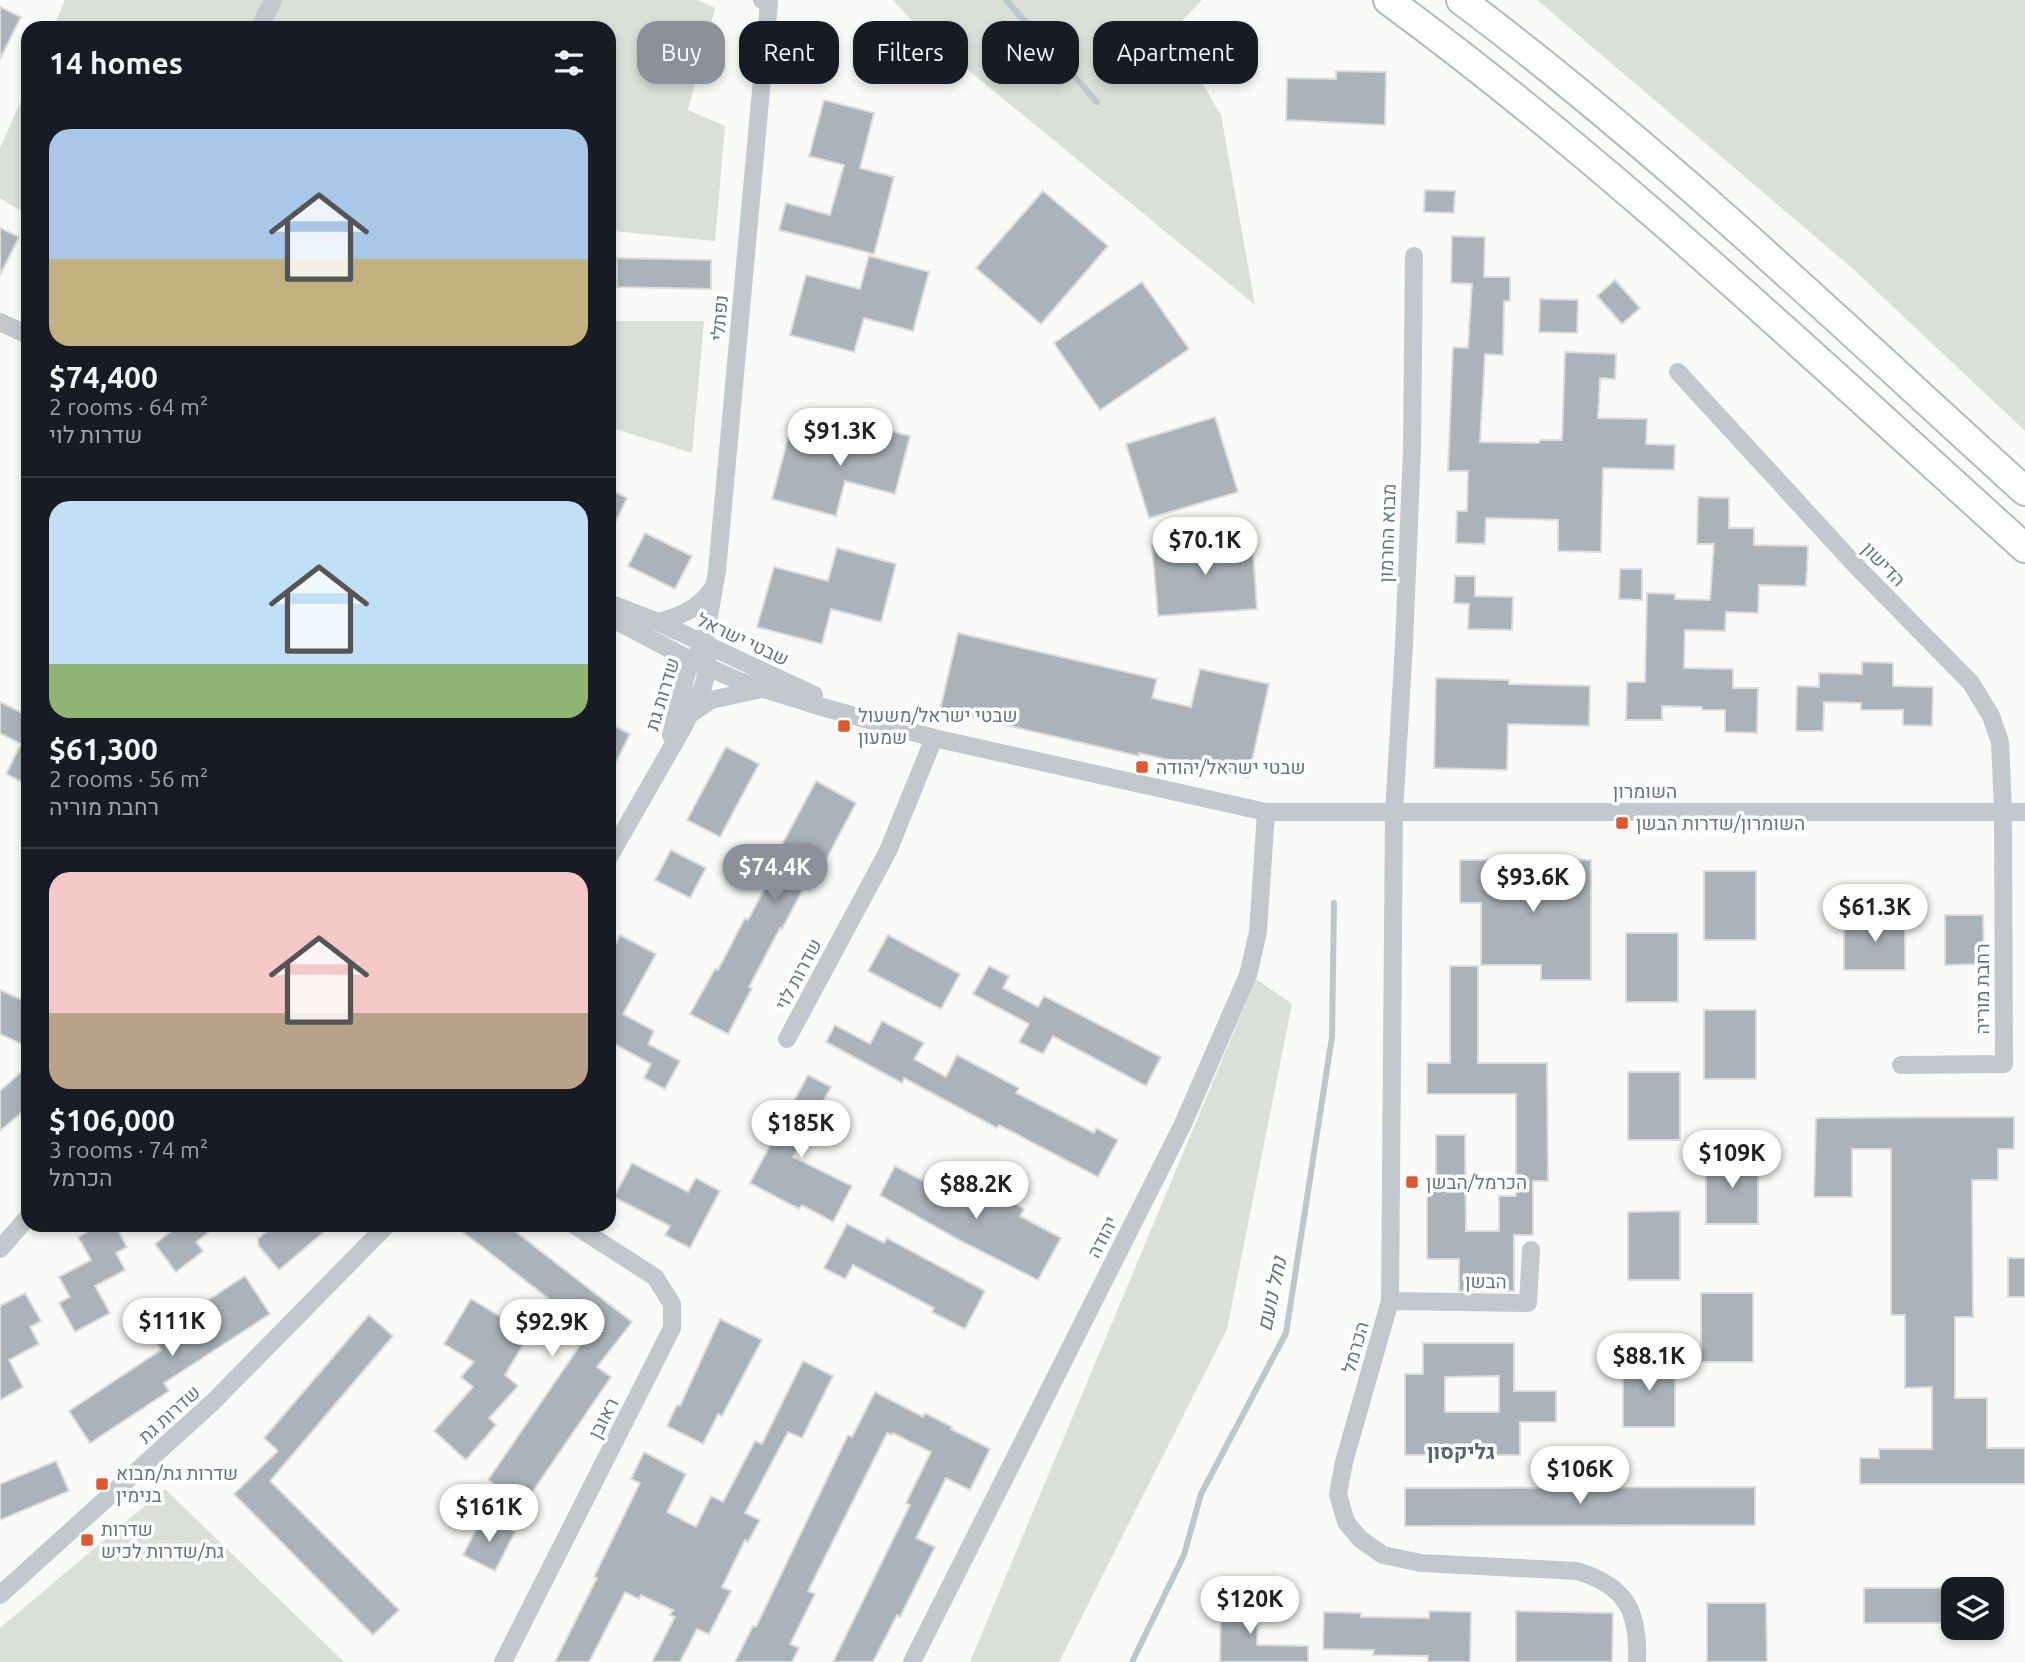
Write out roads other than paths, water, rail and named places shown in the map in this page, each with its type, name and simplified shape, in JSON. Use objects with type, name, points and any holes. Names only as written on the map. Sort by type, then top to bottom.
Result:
[{"type":"highway","points":[[1388,0],[1474,65],[1614,179],[2025,548]]},
{"type":"highway","points":[[1461,0],[1684,182],[2025,491]]},
{"type":"street","points":[[262,21],[273,0]]},
{"type":"street","name":"נפתלי","points":[[704,644],[716,582],[769,3],[762,0]]},
{"type":"street","name":"מבוא החרמון","points":[[1394,812],[1412,449],[1414,256]]},
{"type":"street","points":[[0,322],[21,332]]},
{"type":"street","name":"הדישון","points":[[1678,372],[1858,568],[1971,683],[1991,716],[2000,742],[2003,811]]},
{"type":"street","points":[[658,622],[690,611],[706,598],[716,582]]},
{"type":"street","name":"שבטי ישראל","points":[[616,606],[658,622],[858,716]]},
{"type":"street","name":"שבטי ישראל","points":[[616,621],[700,664],[764,690],[934,738],[1266,812]]},
{"type":"street","name":"שדרות גת","points":[[663,760],[700,664],[704,644]]},
{"type":"street","name":"שדרות גת","points":[[616,845],[703,687],[700,664]]},
{"type":"street","points":[[690,715],[712,700],[764,690]]},
{"type":"street","name":"שדרות לוי","points":[[787,1039],[888,850],[934,738]]},
{"type":"street","name":"רחבת מוריה","points":[[1901,1065],[2004,1064],[2003,811]]},
{"type":"street","name":"השומרון","points":[[1266,812],[2025,812]]},
{"type":"street","name":"יהודה","points":[[912,1662],[1183,1124],[1248,975],[1258,932],[1266,812]]},
{"type":"street","name":"הכרמל","points":[[1394,812],[1390,1301],[1344,1462],[1338,1494],[1346,1522],[1360,1539],[1382,1555],[1421,1563],[1577,1571],[1597,1577],[1614,1587],[1630,1611],[1635,1628],[1636,1662]]},
{"type":"street","points":[[0,1249],[21,1225]]},
{"type":"street","name":"שדרות גת","points":[[0,1595],[214,1402],[380,1232]]},
{"type":"street","name":"ראובן","points":[[503,1662],[672,1328],[672,1304],[655,1277],[585,1232]]},
{"type":"street","name":"הבשן","points":[[1390,1301],[1528,1303],[1531,1250]]},
{"type":"waterway","name":"נחל נועם","points":[[1006,0],[1097,102]]},
{"type":"waterway","name":"נחל נועם","points":[[1132,1662],[1184,1555],[1201,1494],[1286,1333],[1332,1037],[1334,903]]},
{"type":"place","name":"שבטי ישראל/משעול שמעון","points":[[844,726]]},
{"type":"place","name":"שבטי ישראל/יהודה","points":[[1142,767]]},
{"type":"place","name":"השומרון/שדרות הבשן","points":[[1622,823]]},
{"type":"place","name":"הכרמל/הבשן","points":[[1412,1182]]},
{"type":"place","name":"שדרות גת/מבוא בנימין","points":[[102,1484]]},
{"type":"place","name":"שדרות גת/שדרות לכיש","points":[[87,1540]]},
{"type":"district","name":"גליקסון","points":[[1461,1452]]}]
